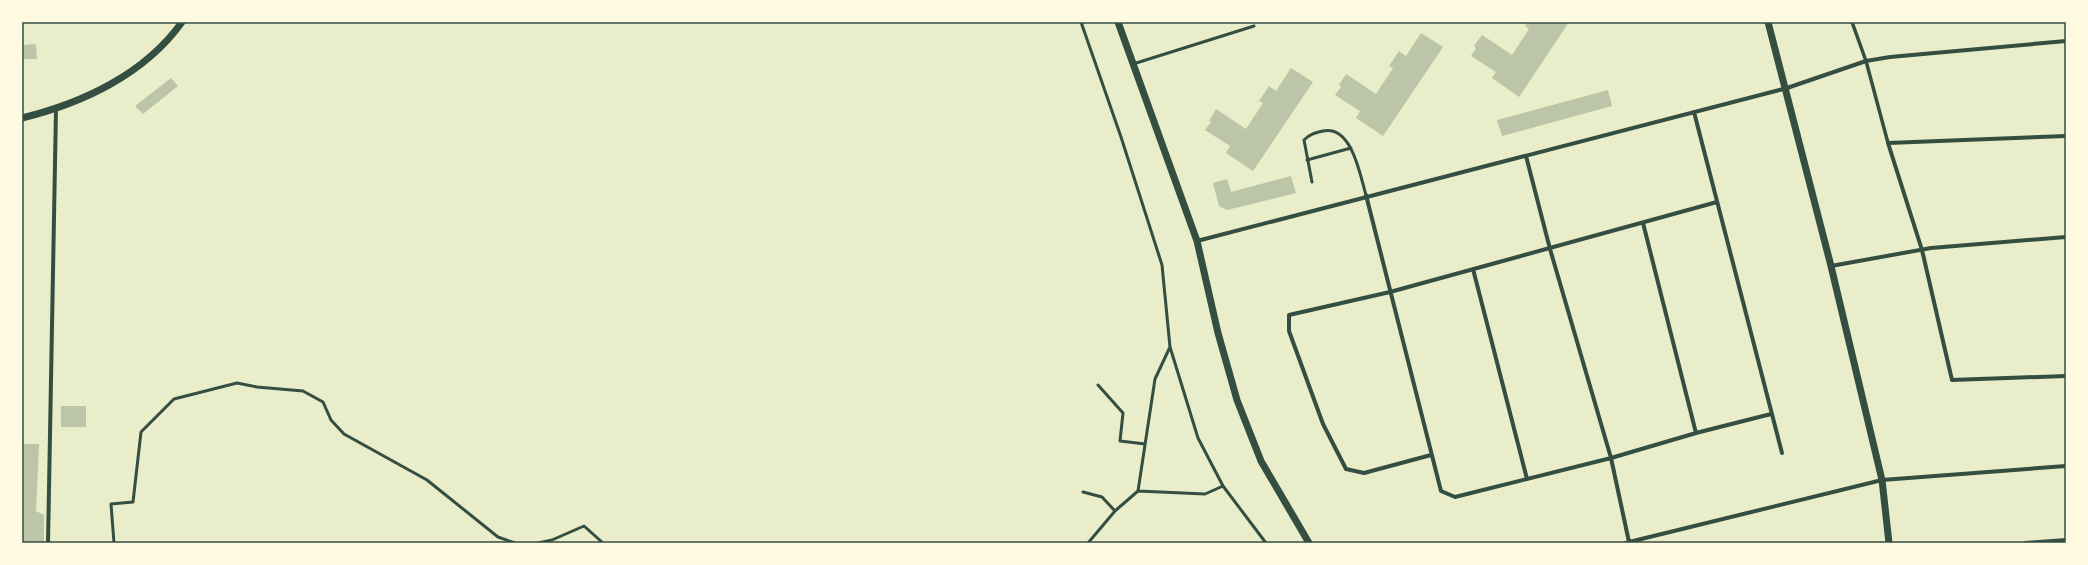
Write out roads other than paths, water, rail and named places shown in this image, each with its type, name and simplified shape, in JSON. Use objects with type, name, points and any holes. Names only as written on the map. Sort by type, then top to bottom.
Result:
[{"type":"street","points":[[22,118],[56,109],[118,81],[150,57],[182,22]]},
{"type":"street","points":[[1118,22],[1197,241],[1218,333],[1237,400],[1261,461],[1309,543]]},
{"type":"street","points":[[1768,22],[1787,88],[1882,480],[1889,543]]},
{"type":"street","points":[[1852,22],[1866,60],[1888,143],[1922,250],[1952,380],[2066,376]]},
{"type":"street","points":[[1197,241],[1366,195],[1526,156],[1787,88],[1866,60],[2066,41]]},
{"type":"street","points":[[48,543],[56,109]]},
{"type":"street","points":[[1694,112],[1782,453]]},
{"type":"street","points":[[1888,143],[2066,136]]},
{"type":"street","points":[[1526,156],[1550,249],[1611,458],[1627,542],[1882,480],[2066,466]]},
{"type":"street","points":[[1366,195],[1441,490],[1455,497],[1611,458],[1696,433],[1771,414]]},
{"type":"street","points":[[1431,455],[1364,473],[1346,469],[1323,424],[1290,331],[1289,315],[1390,292],[1717,202]]},
{"type":"street","points":[[1643,223],[1696,433]]},
{"type":"street","points":[[1831,266],[1922,250],[2066,237]]},
{"type":"street","points":[[1473,269],[1527,479]]},
{"type":"street","points":[[2025,543],[2066,540]]},
{"type":"lane","points":[[1081,22],[1121,137],[1162,265],[1170,347],[1198,438],[1223,486],[1266,543]]},
{"type":"lane","points":[[1133,64],[1254,26]]},
{"type":"lane","points":[[1312,182],[1304,140],[1311,134],[1329,130],[1338,133],[1346,140],[1351,148],[1366,195]]},
{"type":"lane","points":[[1307,160],[1351,148]]},
{"type":"lane","points":[[1088,543],[1115,511],[1138,491],[1155,379],[1170,347]]},
{"type":"lane","points":[[114,543],[111,504],[133,502],[141,432],[174,399],[237,382],[257,387],[303,391],[323,402],[331,420],[344,434],[427,480],[498,537],[515,543]]},
{"type":"lane","points":[[1098,385],[1124,413],[1120,441],[1145,444]]},
{"type":"lane","points":[[1138,491],[1205,494],[1223,486]]},
{"type":"lane","points":[[1084,492],[1102,497],[1115,511]]},
{"type":"lane","points":[[538,543],[552,540],[584,526],[603,543]]}]
